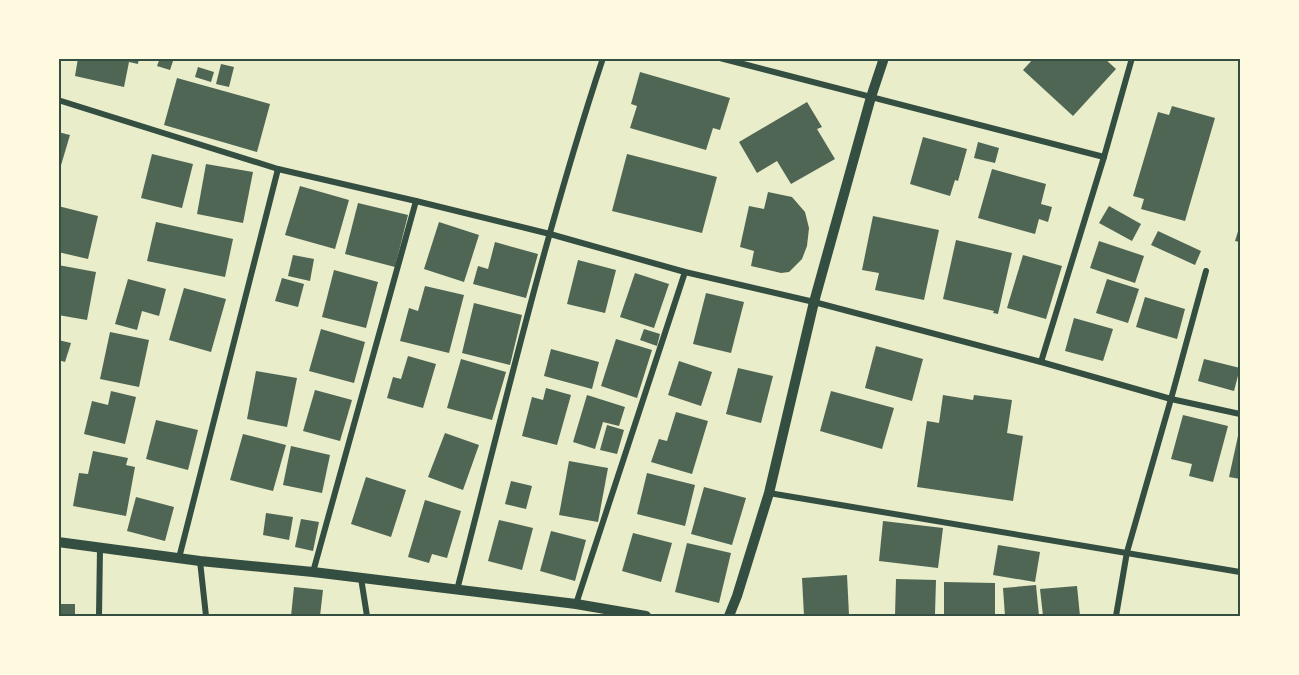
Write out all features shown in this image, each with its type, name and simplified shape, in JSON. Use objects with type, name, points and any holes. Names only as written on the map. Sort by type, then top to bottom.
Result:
[{"type":"street","points":[[457,590],[550,234],[603,58]]},
{"type":"street","points":[[720,58],[1104,157]]},
{"type":"street","points":[[729,616],[769,493],[813,302],[884,58]]},
{"type":"street","points":[[1041,362],[1132,58]]},
{"type":"street","points":[[58,100],[278,169],[550,234],[685,272],[813,302],[1041,362],[1171,399],[1240,414]]},
{"type":"street","points":[[179,559],[278,169]]},
{"type":"street","points":[[313,572],[416,201]]},
{"type":"street","points":[[1116,616],[1127,552],[1206,271]]},
{"type":"street","points":[[576,604],[685,272]]},
{"type":"street","points":[[769,493],[1240,572]]},
{"type":"street","points":[[58,542],[179,559],[313,572],[576,604],[646,616]]},
{"type":"street","points":[[99,616],[100,548]]},
{"type":"street","points":[[200,561],[206,616]]},
{"type":"street","points":[[361,578],[367,616]]},
{"type":"building","points":[[78,58],[139,58],[138,64],[129,62],[124,87],[75,76]]},
{"type":"building","points":[[160,58],[174,58],[170,70],[157,66]]},
{"type":"building","points":[[1034,58],[1104,58],[1116,69],[1073,116],[1023,70]]},
{"type":"building","points":[[221,64],[234,67],[229,87],[216,84]]},
{"type":"building","points":[[198,67],[214,72],[211,82],[195,77]]},
{"type":"building","points":[[640,72],[730,98],[720,130],[713,128],[706,150],[630,128],[637,106],[631,104]]},
{"type":"building","points":[[177,78],[270,104],[257,152],[164,125]]},
{"type":"building","points":[[807,102],[822,127],[817,129],[835,159],[791,184],[777,161],[757,173],[739,142]]},
{"type":"building","points":[[1172,106],[1215,118],[1185,221],[1141,209],[1144,199],[1133,196],[1158,112],[1169,115]]},
{"type":"building","points":[[58,132],[70,135],[59,172],[58,172]]},
{"type":"building","points":[[923,137],[967,149],[958,181],[955,180],[950,196],[910,184]]},
{"type":"building","points":[[978,142],[999,148],[995,163],[974,158]]},
{"type":"building","points":[[152,154],[193,164],[182,208],[141,198]]},
{"type":"building","points":[[627,154],[717,177],[702,233],[612,211]]},
{"type":"building","points":[[206,164],[253,172],[243,223],[197,214]]},
{"type":"building","points":[[992,169],[1046,184],[1041,204],[1052,207],[1048,222],[1039,219],[1035,234],[978,218]]},
{"type":"building","points":[[300,186],[349,200],[335,249],[285,235]]},
{"type":"building","points":[[768,192],[792,197],[805,212],[809,228],[807,246],[802,259],[789,272],[781,273],[751,266],[754,251],[740,247],[749,206],[764,209]]},
{"type":"building","points":[[358,203],[408,215],[395,267],[345,254]]},
{"type":"building","points":[[58,206],[98,216],[88,259],[58,252]]},
{"type":"building","points":[[1109,206],[1141,224],[1132,241],[1099,223]]},
{"type":"building","points":[[873,216],[939,230],[924,300],[875,290],[879,273],[862,270]]},
{"type":"building","points":[[156,222],[233,239],[225,277],[147,261]]},
{"type":"building","points":[[439,222],[479,235],[464,282],[424,269]]},
{"type":"building","points":[[1240,225],[1240,242],[1235,241]]},
{"type":"building","points":[[1158,231],[1201,251],[1195,265],[1151,245]]},
{"type":"building","points":[[956,240],[1012,253],[998,314],[993,313],[994,311],[943,299]]},
{"type":"building","points":[[1099,241],[1144,256],[1135,283],[1090,268]]},
{"type":"building","points":[[495,242],[538,254],[526,298],[473,284],[478,266],[488,269]]},
{"type":"building","points":[[293,255],[314,259],[310,281],[288,276]]},
{"type":"building","points":[[1023,255],[1062,266],[1046,319],[1007,308]]},
{"type":"building","points":[[578,260],[616,270],[605,313],[567,304]]},
{"type":"building","points":[[58,265],[96,272],[87,320],[58,315]]},
{"type":"building","points":[[334,270],[378,282],[366,328],[322,317]]},
{"type":"building","points":[[635,273],[669,284],[654,328],[620,317]]},
{"type":"building","points":[[282,278],[304,284],[298,307],[275,301]]},
{"type":"building","points":[[128,279],[166,289],[159,316],[142,311],[137,330],[115,324]]},
{"type":"building","points":[[1107,279],[1139,289],[1128,323],[1096,313]]},
{"type":"building","points":[[425,286],[464,295],[449,353],[400,341],[409,308],[418,311]]},
{"type":"building","points":[[184,288],[226,299],[211,352],[169,340]]},
{"type":"building","points":[[706,293],[744,302],[731,353],[693,344]]},
{"type":"building","points":[[1145,297],[1185,309],[1177,339],[1136,327]]},
{"type":"building","points":[[474,303],[522,315],[510,365],[462,353]]},
{"type":"building","points":[[1074,318],[1113,329],[1103,361],[1065,351]]},
{"type":"building","points":[[321,329],[365,342],[354,383],[309,371]]},
{"type":"building","points":[[644,329],[660,334],[657,346],[640,340]]},
{"type":"building","points":[[110,332],[149,340],[139,387],[100,379]]},
{"type":"building","points":[[616,339],[652,350],[637,398],[601,386]]},
{"type":"building","points":[[58,340],[71,343],[65,362],[58,360]]},
{"type":"building","points":[[876,346],[923,359],[912,401],[865,388]]},
{"type":"building","points":[[551,349],[599,362],[592,389],[544,376]]},
{"type":"building","points":[[408,356],[436,364],[423,408],[387,398],[393,377],[401,379]]},
{"type":"building","points":[[461,359],[506,372],[492,420],[447,408]]},
{"type":"building","points":[[1204,359],[1240,368],[1234,391],[1198,381]]},
{"type":"building","points":[[679,361],[712,372],[701,406],[668,395]]},
{"type":"building","points":[[738,368],[773,376],[761,423],[726,414]]},
{"type":"building","points":[[256,371],[297,378],[287,427],[247,419]]},
{"type":"building","points":[[546,388],[571,395],[557,445],[522,436],[532,397],[543,400]]},
{"type":"building","points":[[315,390],[352,400],[340,441],[303,431]]},
{"type":"building","points":[[111,391],[136,397],[125,444],[84,434],[92,401],[108,405]]},
{"type":"building","points":[[831,391],[894,408],[882,449],[820,431]]},
{"type":"building","points":[[587,395],[625,407],[619,426],[603,422],[595,449],[573,442]]},
{"type":"building","points":[[943,395],[973,400],[974,395],[1012,400],[1007,433],[1023,436],[1013,501],[917,487],[927,421],[939,423]]},
{"type":"building","points":[[676,412],[708,421],[692,474],[651,462],[659,439],[667,441]]},
{"type":"building","points":[[1183,415],[1228,426],[1213,482],[1189,476],[1192,464],[1171,459]]},
{"type":"building","points":[[156,420],[198,430],[188,470],[146,459]]},
{"type":"building","points":[[607,425],[624,430],[617,454],[600,450]]},
{"type":"building","points":[[445,433],[479,445],[463,490],[428,477]]},
{"type":"building","points":[[243,434],[286,445],[273,491],[230,480]]},
{"type":"building","points":[[1238,436],[1240,437],[1240,479],[1229,477]]},
{"type":"building","points":[[291,446],[330,455],[322,493],[283,485]]},
{"type":"building","points":[[93,451],[128,458],[126,465],[135,467],[126,516],[73,506],[79,473],[88,474]]},
{"type":"building","points":[[569,461],[608,468],[598,522],[559,515]]},
{"type":"building","points":[[647,473],[695,485],[685,526],[637,514]]},
{"type":"building","points":[[366,477],[406,490],[391,537],[351,524]]},
{"type":"building","points":[[511,481],[532,486],[526,509],[505,504]]},
{"type":"building","points":[[704,487],[746,498],[732,545],[691,534]]},
{"type":"building","points":[[136,497],[174,507],[165,541],[127,531]]},
{"type":"building","points":[[425,500],[461,511],[447,558],[432,554],[429,563],[408,557]]},
{"type":"building","points":[[266,513],[293,517],[289,540],[263,535]]},
{"type":"building","points":[[301,519],[319,522],[313,551],[295,547]]},
{"type":"building","points":[[499,520],[533,528],[522,570],[488,561]]},
{"type":"building","points":[[883,521],[943,528],[938,568],[879,561]]},
{"type":"building","points":[[551,531],[586,540],[575,581],[540,571]]},
{"type":"building","points":[[633,533],[672,543],[661,582],[622,571]]},
{"type":"building","points":[[687,543],[731,553],[719,603],[675,592]]},
{"type":"building","points":[[998,545],[1040,552],[1035,582],[993,575]]},
{"type":"building","points":[[847,575],[849,615],[804,616],[802,578]]},
{"type":"building","points":[[896,579],[936,580],[935,614],[895,616]]},
{"type":"building","points":[[944,582],[995,583],[995,616],[944,616]]},
{"type":"building","points":[[1036,585],[1039,616],[1005,616],[1003,588]]},
{"type":"building","points":[[1077,586],[1080,616],[1043,616],[1040,589]]},
{"type":"building","points":[[294,587],[323,590],[320,616],[291,616]]},
{"type":"building","points":[[58,604],[75,604],[75,616],[58,616]]}]
